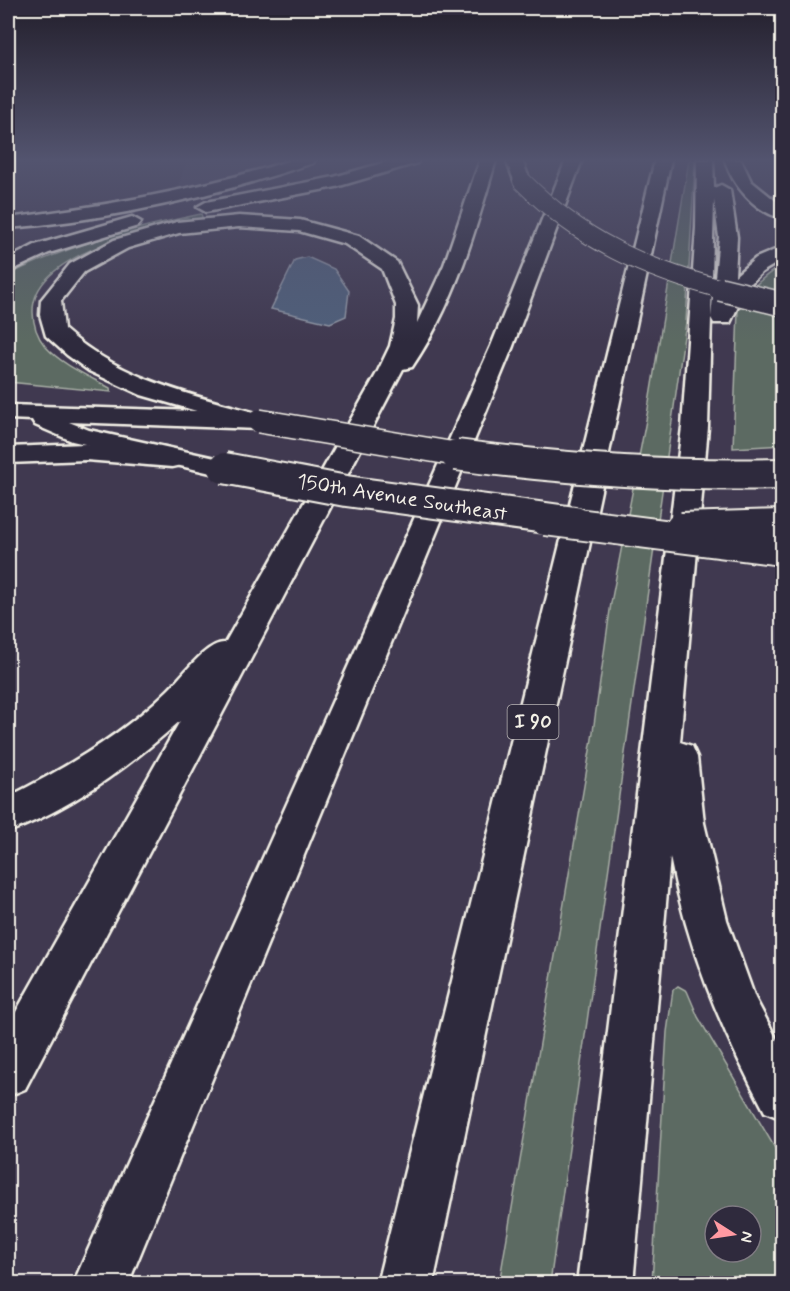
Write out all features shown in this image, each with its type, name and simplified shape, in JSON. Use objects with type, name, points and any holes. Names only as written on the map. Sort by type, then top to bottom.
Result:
[{"type":"main road","points":[[8,223],[27,220]]},
{"type":"main road","points":[[8,266],[42,249],[121,225],[145,220]]},
{"type":"main road","points":[[369,410],[422,338],[441,301],[470,220]]},
{"type":"main road","points":[[100,1284],[502,346],[551,220]]},
{"type":"main road","points":[[564,220],[628,255],[721,289],[783,303]]},
{"type":"main road","points":[[502,346],[564,220]]},
{"type":"main road","name":"I 90","points":[[405,1284],[649,220]]},
{"type":"main road","points":[[606,1284],[675,644],[695,427],[705,220]]},
{"type":"main road","points":[[695,427],[723,313],[728,237],[725,220]]},
{"type":"main road","points":[[8,1072],[109,890],[266,595],[369,410],[397,354],[406,329],[408,307],[405,289],[397,273],[371,248],[321,229],[263,221],[178,228],[134,239],[105,251],[77,268],[63,282],[51,301],[50,316],[54,331],[83,358],[113,374],[163,394],[259,421]]},
{"type":"main road","points":[[723,313],[742,278],[760,264],[783,253]]},
{"type":"main road","name":"150th Avenue Southeast","points":[[19,413],[259,421],[377,444],[555,470],[678,477],[783,474]]},
{"type":"main road","name":"150th Avenue Southeast","points":[[19,413],[81,436],[172,459],[346,491],[545,520],[647,527],[783,525]]},
{"type":"main road","points":[[8,455],[86,452],[172,459]]},
{"type":"main road","points":[[545,520],[783,550]]},
{"type":"main road","points":[[8,815],[54,793],[132,741],[216,662],[266,595]]},
{"type":"main road","points":[[675,644],[681,799],[704,919],[740,1015],[783,1095]]},
{"type":"main road","points":[[740,1015],[783,1075]]},
{"type":"green space","points":[[173,220],[202,220],[129,236],[101,246],[74,258],[53,273],[38,291],[33,316],[42,342],[59,359],[110,388],[111,392],[8,382],[8,275],[55,255]]},
{"type":"green space","points":[[679,220],[692,220],[686,322],[550,1283],[499,1284],[592,739],[611,603],[647,415]]},
{"type":"green space","points":[[782,265],[782,445],[733,448],[738,310],[757,284]]},
{"type":"green space","points":[[678,986],[687,991],[698,1017],[782,1160],[782,1283],[652,1283],[667,1032],[673,990]]},
{"type":"water","points":[[307,257],[334,269],[349,291],[346,316],[330,323],[271,309],[295,260]]}]
